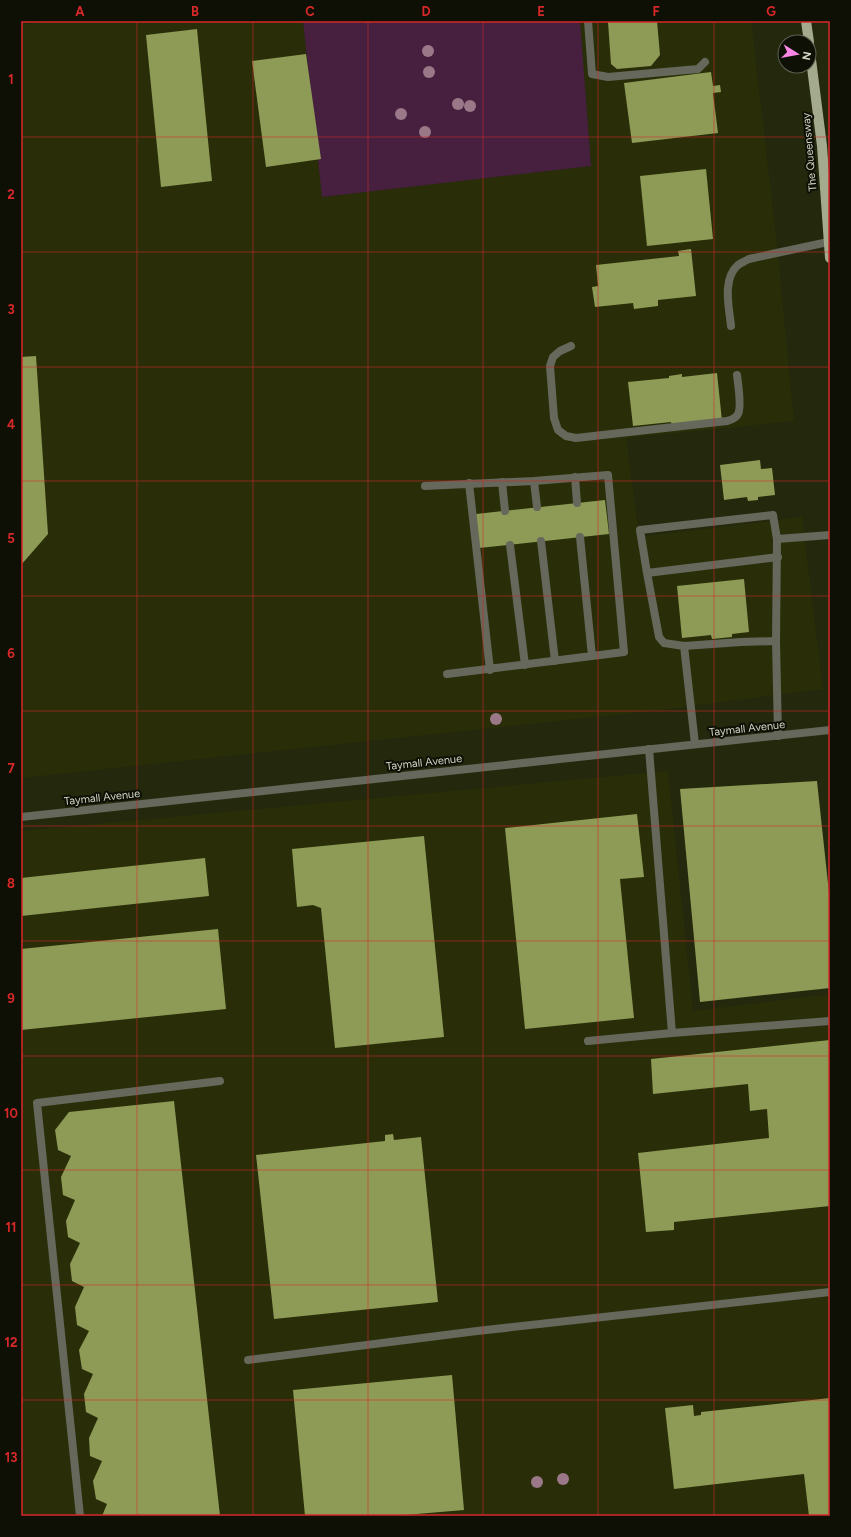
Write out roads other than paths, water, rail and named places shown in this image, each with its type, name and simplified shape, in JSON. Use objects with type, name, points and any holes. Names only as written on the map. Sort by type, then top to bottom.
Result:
[{"type":"main road","name":"The Queensway","points":[[806,21],[808,34]]},
{"type":"main road","name":"The Queensway","points":[[813,74],[822,146],[830,258]]},
{"type":"street","points":[[588,21],[592,74],[608,77],[698,69],[705,62]]},
{"type":"street","points":[[731,326],[728,294],[730,278],[737,266],[749,259],[829,242]]},
{"type":"street","points":[[571,346],[553,356],[550,366],[554,418],[558,430],[566,436],[576,438],[734,419],[740,408],[737,375]]},
{"type":"street","points":[[426,486],[534,481],[608,475],[624,652],[490,670],[447,674]]},
{"type":"street","points":[[575,477],[577,503]]},
{"type":"street","points":[[534,481],[536,508]]},
{"type":"street","points":[[502,482],[506,511]]},
{"type":"street","points":[[469,484],[490,670]]},
{"type":"street","points":[[776,641],[684,646],[664,643],[659,637],[640,530],[773,515],[778,539],[776,641],[778,736]]},
{"type":"street","points":[[778,539],[830,535]]},
{"type":"street","points":[[580,537],[592,656]]},
{"type":"street","points":[[541,541],[555,661]]},
{"type":"street","points":[[510,545],[525,665]]},
{"type":"street","points":[[647,573],[778,557]]},
{"type":"street","points":[[684,646],[695,744]]},
{"type":"street","name":"Taymall Avenue","points":[[21,817],[830,730]]},
{"type":"street","points":[[649,749],[672,1033]]},
{"type":"street","points":[[588,1040],[830,1020]]},
{"type":"street","points":[[80,1516],[37,1103],[220,1081]]},
{"type":"street","points":[[248,1360],[469,1332],[830,1292]]}]
